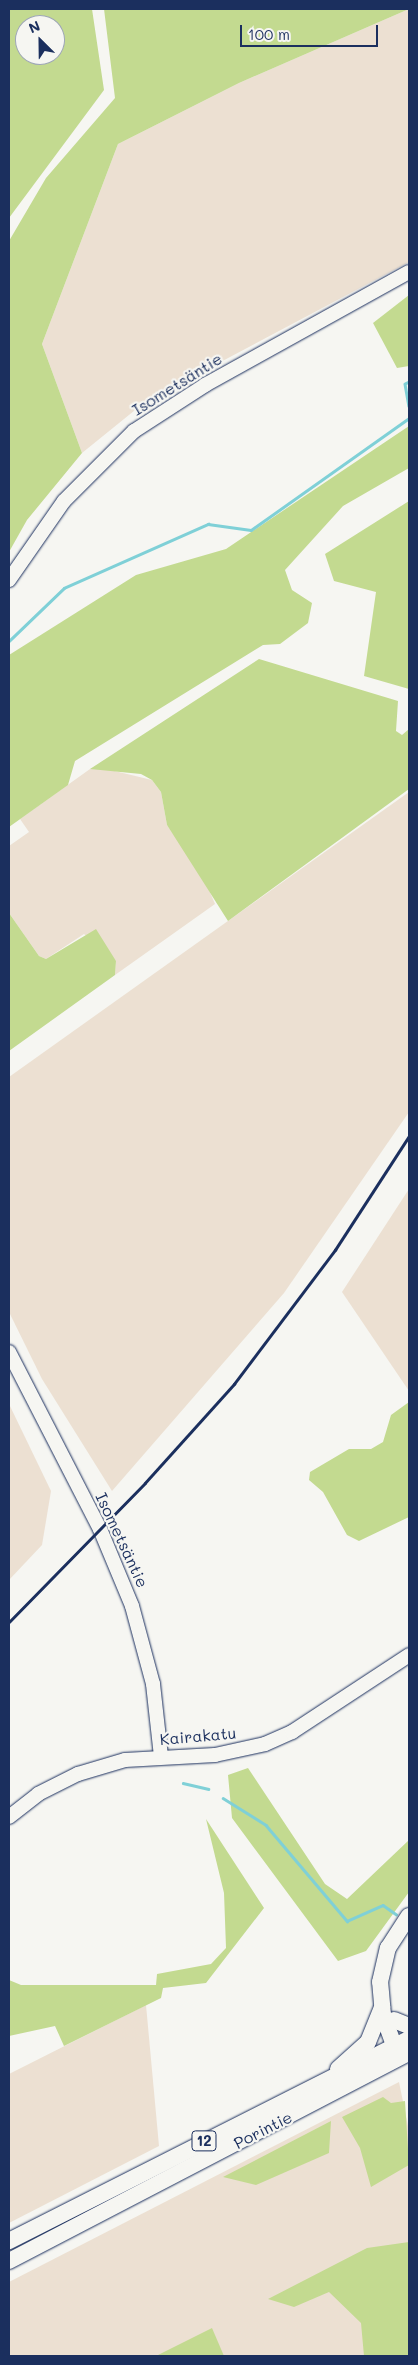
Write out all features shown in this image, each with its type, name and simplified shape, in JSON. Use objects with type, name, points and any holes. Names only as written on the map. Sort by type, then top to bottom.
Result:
[{"type":"highway","points":[[314,2085],[347,2063],[368,2042],[382,2008],[382,1962],[409,1916]]},
{"type":"highway","points":[[400,1932],[389,1973],[402,2023],[402,2047]]},
{"type":"highway","points":[[382,2008],[402,2047]]},
{"type":"highway","name":"Porintie","points":[[9,2242],[314,2085],[402,2047]]},
{"type":"highway","name":"Porintie","points":[[9,2261],[402,2047]]},
{"type":"main road","name":"Isometsäntie","points":[[9,580],[64,501],[134,431],[205,385],[409,272]]},
{"type":"main road","name":"Isometsäntie","points":[[9,1352],[100,1529],[129,1597],[153,1684],[161,1757]]},
{"type":"main road","name":"Kairakatu","points":[[9,1817],[38,1794],[78,1774],[125,1760],[223,1754],[265,1744],[292,1732],[409,1655]]},
{"type":"shaded area","points":[[409,9],[409,262],[145,402],[82,453],[42,344],[118,144],[239,83]]},
{"type":"shaded area","points":[[102,768],[152,780],[161,792],[167,825],[203,876],[215,904],[115,975],[116,961],[84,934],[46,959],[39,956],[9,913],[9,846],[29,832],[20,819],[90,769]]},
{"type":"shaded area","points":[[409,792],[409,1112],[284,1293],[112,1491],[42,1379],[9,1312],[9,1077]]},
{"type":"shaded area","points":[[409,1189],[409,1391],[342,1292]]},
{"type":"shaded area","points":[[9,1404],[51,1491],[42,1545],[9,1580]]},
{"type":"shaded area","points":[[146,2005],[159,2146],[9,2223],[9,2074]]},
{"type":"shaded area","points":[[399,2082],[409,2131],[409,2356],[9,2356],[9,2282]]},
{"type":"green space","points":[[9,9],[92,9],[104,90],[9,218]]},
{"type":"green space","points":[[104,9],[409,9],[239,83],[118,144],[42,344],[82,453],[27,520],[9,552],[9,241],[46,178],[115,98]]},
{"type":"green space","points":[[409,295],[409,366],[397,368],[373,323]]},
{"type":"green space","points":[[409,426],[409,468],[343,506],[285,570],[292,590],[312,603],[308,623],[280,644],[263,645],[75,761],[68,785],[9,827],[9,655],[136,575],[226,549]]},
{"type":"green space","points":[[409,501],[409,689],[364,676],[376,592],[334,581],[325,554]]},
{"type":"green space","points":[[259,659],[398,701],[396,731],[402,735],[409,729],[409,789],[228,921],[167,825],[161,792],[152,780],[141,774],[90,769]]},
{"type":"green space","points":[[9,913],[39,956],[46,959],[96,929],[116,961],[115,975],[9,1051]]},
{"type":"green space","points":[[409,1402],[409,1517],[359,1541],[347,1535],[323,1492],[309,1480],[310,1472],[349,1449],[371,1449],[383,1442],[391,1415]]},
{"type":"green space","points":[[248,1768],[325,1884],[347,1899],[409,1840],[409,1892],[366,1951],[338,1961],[232,1818],[228,1775]]},
{"type":"green space","points":[[206,1819],[264,1908],[206,1983],[163,1988],[161,1998],[64,2046],[55,2026],[9,2036],[9,1980],[21,1985],[156,1985],[157,1974],[211,1964],[226,1948],[224,1893]]},
{"type":"green space","points":[[383,2097],[391,2103],[405,2101],[409,2165],[371,2187],[360,2148],[342,2117]]},
{"type":"green space","points":[[331,2121],[329,2153],[256,2185],[223,2177]]},
{"type":"green space","points":[[409,2242],[409,2356],[364,2356],[361,2323],[329,2292],[294,2307],[268,2299],[367,2248]]},
{"type":"green space","points":[[212,2328],[224,2356],[156,2356]]},
{"type":"waterway","points":[[409,382],[405,384],[409,406]]},
{"type":"waterway","points":[[9,641],[64,588],[208,524],[251,530],[409,418]]},
{"type":"waterway","points":[[183,1783],[208,1789]]},
{"type":"waterway","points":[[223,1798],[266,1825],[347,1921],[383,1905],[396,1914]]},
{"type":"railway","points":[[9,1622],[145,1483],[234,1384],[335,1250],[409,1136]]}]
